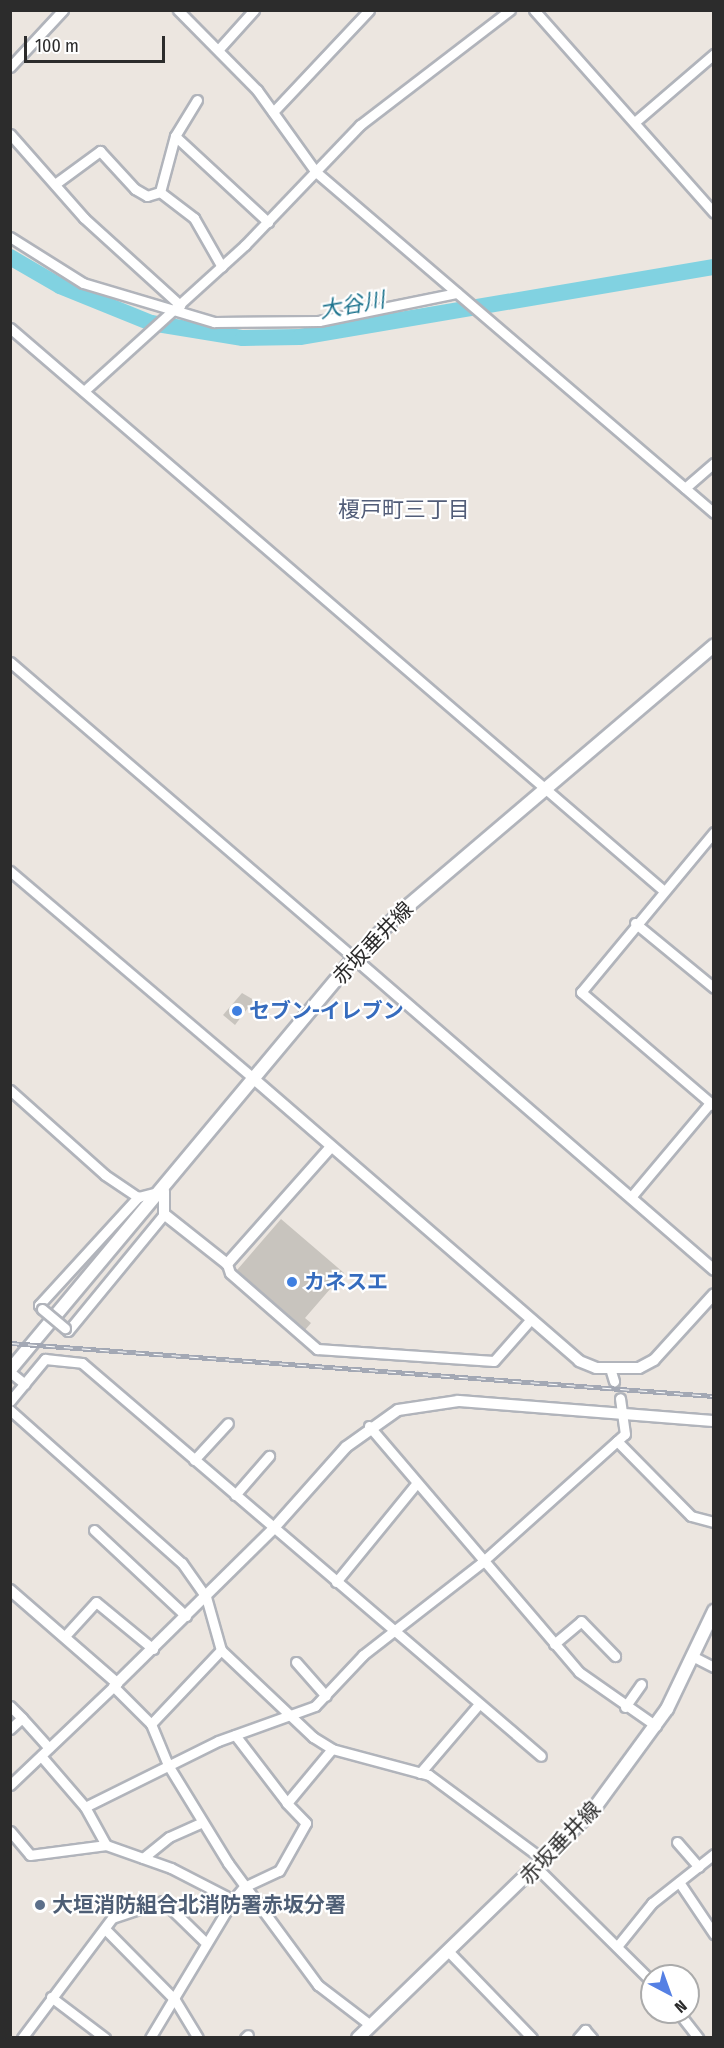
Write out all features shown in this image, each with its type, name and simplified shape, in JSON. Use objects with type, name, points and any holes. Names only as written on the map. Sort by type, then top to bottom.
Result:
[{"type":"main road","name":"赤坂垂井線","points":[[10,1371],[164,1191],[354,958],[544,788],[714,645]]},
{"type":"main road","name":"赤坂垂井線","points":[[358,2037],[369,2024],[450,1953],[593,1810],[656,1726],[694,1657],[714,1611]]},
{"type":"street","points":[[10,67],[63,10]]},
{"type":"street","points":[[178,10],[218,50],[273,112],[316,172],[714,513]]},
{"type":"street","points":[[218,50],[254,10]]},
{"type":"street","points":[[273,112],[369,10]]},
{"type":"street","points":[[84,391],[222,267],[360,125],[510,10]]},
{"type":"street","points":[[534,10],[636,121],[714,213]]},
{"type":"street","points":[[636,121],[714,54]]},
{"type":"street","points":[[160,192],[175,136],[197,100]]},
{"type":"street","points":[[10,134],[55,184],[180,305]]},
{"type":"street","points":[[175,136],[268,222]]},
{"type":"street","points":[[55,184],[100,151],[135,189],[147,196],[160,192]]},
{"type":"street","points":[[160,192],[194,218],[222,267]]},
{"type":"street","points":[[10,237],[83,283],[170,313],[214,322],[319,321],[459,295]]},
{"type":"street","points":[[10,328],[663,890]]},
{"type":"street","points":[[684,488],[714,463]]},
{"type":"street","points":[[10,662],[714,1270]]},
{"type":"street","points":[[631,1197],[712,1104],[581,992],[635,923],[714,832]]},
{"type":"street","points":[[10,871],[579,1361],[610,1368],[639,1368],[654,1360],[714,1294]]},
{"type":"street","points":[[635,923],[714,988]]},
{"type":"street","points":[[10,1090],[105,1175],[138,1197]]},
{"type":"street","points":[[227,1264],[330,1148]]},
{"type":"street","points":[[164,1191],[164,1214],[68,1331],[39,1305],[138,1197],[164,1191]]},
{"type":"street","points":[[164,1214],[227,1264],[230,1273],[317,1348],[494,1361],[531,1319]]},
{"type":"street","points":[[10,1401],[45,1359],[82,1363],[392,1632],[541,1756]]},
{"type":"street","points":[[610,1368],[614,1381]]},
{"type":"street","points":[[10,1371],[23,1383]]},
{"type":"street","points":[[85,1807],[168,1765],[235,1736],[287,1719],[326,1696],[392,1632],[481,1563],[625,1434],[625,1414],[620,1398]]},
{"type":"street","points":[[10,1785],[206,1597],[369,1426],[398,1410],[458,1401],[714,1421]]},
{"type":"street","points":[[10,1410],[156,1538],[206,1597],[221,1650],[287,1719],[332,1749],[420,1773],[540,1864],[640,1968]]},
{"type":"street","points":[[194,1460],[228,1423]]},
{"type":"street","points":[[369,1426],[481,1563],[597,1689],[656,1726]]},
{"type":"street","points":[[617,1441],[691,1516],[714,1522]]},
{"type":"street","points":[[235,1496],[269,1456]]},
{"type":"street","points":[[336,1582],[416,1484]]},
{"type":"street","points":[[94,1530],[186,1616]]},
{"type":"street","points":[[10,1590],[115,1684],[151,1724],[168,1765],[244,1887],[328,1998],[369,2024]]},
{"type":"street","points":[[64,1637],[96,1602],[153,1649]]},
{"type":"street","points":[[554,1644],[581,1621],[615,1656]]},
{"type":"street","points":[[151,1724],[221,1650]]},
{"type":"street","points":[[694,1657],[714,1667]]},
{"type":"street","points":[[296,1662],[326,1696]]},
{"type":"street","points":[[626,1707],[641,1684]]},
{"type":"street","points":[[420,1773],[478,1705]]},
{"type":"street","points":[[10,1706],[49,1748]]},
{"type":"street","points":[[10,1729],[22,1718]]},
{"type":"street","points":[[150,2037],[175,2000],[204,1941],[233,1900],[244,1887],[279,1871],[306,1823],[235,1736]]},
{"type":"street","points":[[288,1803],[332,1749]]},
{"type":"street","points":[[41,1755],[85,1807],[106,1845]]},
{"type":"street","points":[[143,1858],[169,1837],[202,1822]]},
{"type":"street","points":[[10,1831],[30,1855],[106,1845],[143,1858],[233,1900]]},
{"type":"street","points":[[677,1842],[699,1867]]},
{"type":"street","points":[[619,1944],[652,1903],[714,1854]]},
{"type":"street","points":[[680,1882],[714,1934]]},
{"type":"street","points":[[22,2037],[51,1997],[106,1930],[112,1918],[163,1901],[204,1941]]},
{"type":"street","points":[[106,1930],[175,2000],[198,2037]]},
{"type":"street","points":[[450,1953],[532,2037]]},
{"type":"street","points":[[51,1997],[105,2037]]},
{"type":"street","points":[[688,2024],[698,2037]]},
{"type":"street","points":[[578,2037],[585,2030],[592,2037]]},
{"type":"building","name":"セブン-イレブン","points":[[242,993],[254,1000],[235,1025],[223,1015]]},
{"type":"building","name":"カネスエ","points":[[281,1219],[344,1273],[305,1318],[311,1323],[305,1330],[237,1270]]},
{"type":"waterway","name":"大谷川","points":[[10,257],[60,286],[151,323],[243,338],[300,337],[714,267]]},
{"type":"tunnel","points":[[614,1381],[620,1398]]},
{"type":"railway","points":[[10,1343],[714,1396]]},
{"type":"place","name":"セブン-イレブン","points":[[237,1011]]},
{"type":"place","name":"カネスエ","points":[[292,1282]]},
{"type":"place","name":"大垣消防組合北消防署赤坂分署","points":[[40,1905]]},
{"type":"district","name":"榎戸町三丁目","points":[[404,510]]}]
